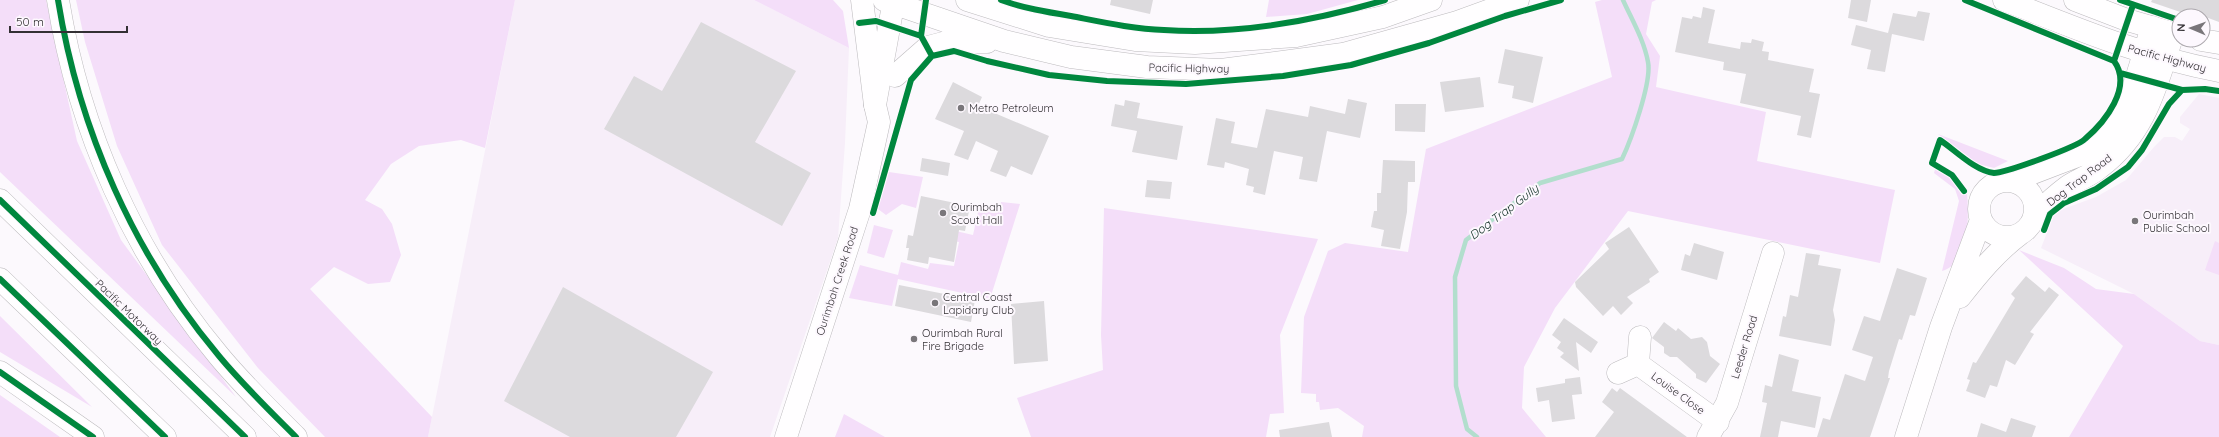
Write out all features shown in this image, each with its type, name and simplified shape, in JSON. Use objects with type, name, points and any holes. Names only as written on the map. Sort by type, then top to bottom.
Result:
[{"type":"main road","points":[[58,0],[63,34],[76,85],[97,148],[117,196],[141,242],[182,308],[219,356],[296,437]]},
{"type":"main road","points":[[862,0],[877,114]]},
{"type":"main road","points":[[966,0],[1049,26],[1135,40],[1195,43],[1296,36],[1384,16],[1431,0]]},
{"type":"main road","name":"Pacific Highway","points":[[898,2],[1004,41],[1071,58],[1147,67],[1221,70],[1344,54],[1457,22],[1518,0]]},
{"type":"main road","name":"Pacific Highway","points":[[2004,0],[2143,54],[2219,71]]},
{"type":"main road","points":[[2075,0],[2171,33]]},
{"type":"main road","name":"Ourimbah Creek Road","points":[[877,114],[888,109],[895,76],[898,2]]},
{"type":"main road","name":"Ourimbah Creek Road","points":[[786,437],[860,209],[898,2]]},
{"type":"main road","name":"Dog Trap Road","points":[[2012,181],[2093,150],[2117,125],[2129,102],[2152,27]]},
{"type":"main road","points":[[895,76],[928,48],[947,42],[1004,41]]},
{"type":"main road","name":"Dog Trap Road","points":[[1945,317],[1981,269],[2027,226],[2048,202],[2068,186],[2099,169],[2128,142],[2140,124],[2150,103],[2171,46]]},
{"type":"main road","points":[[2003,180],[2021,184],[2029,190],[2034,199],[2035,208],[2027,226],[2011,237],[1993,234],[1986,228],[1981,220],[1979,204],[1986,189],[1994,183],[2003,180]]},
{"type":"main road","name":"Pacific Motorway","points":[[0,200],[245,437]]},
{"type":"main road","name":"Dog Trap Road","points":[[1906,437],[1945,317],[1981,220]]},
{"type":"main road","name":"Leeder Road","points":[[1713,430],[1727,403],[1773,253]]},
{"type":"main road","points":[[0,279],[165,437]]},
{"type":"main road","points":[[1618,373],[1638,364],[1640,336]]},
{"type":"main road","name":"Louise Close","points":[[1638,364],[1713,430]]},
{"type":"main road","points":[[0,372],[93,437]]},
{"type":"shaded area","points":[[0,0],[46,0],[77,141],[121,240],[236,397],[0,172]]},
{"type":"shaded area","points":[[76,0],[515,0],[485,148],[461,140],[419,146],[391,164],[365,200],[382,209],[392,224],[401,255],[390,282],[368,284],[334,267],[310,289],[432,417],[428,437],[325,437],[258,368],[162,245],[117,146],[85,42]]},
{"type":"shaded area","points":[[515,0],[754,0],[849,48],[845,143],[838,238],[770,437],[428,437]]},
{"type":"shaded area","points":[[754,0],[833,0],[843,11],[849,48]]},
{"type":"shaded area","points":[[1269,0],[1358,0],[1307,14],[1266,17]]},
{"type":"shaded area","points":[[1602,0],[1656,0],[1652,2],[1646,34],[1660,56],[1656,87],[1766,112],[1757,161],[1895,190],[1880,263],[1628,211],[1555,308],[1524,367],[1522,408],[1546,437],[1362,437],[1364,426],[1338,408],[1320,410],[1319,402],[1316,402],[1316,394],[1301,393],[1304,317],[1328,251],[1345,243],[1408,252],[1426,149],[1612,77],[1595,2]]},
{"type":"shaded area","name":"Ourimbah Public School","points":[[2199,94],[2219,98],[2219,345],[2200,341],[2134,294],[2041,248],[2055,212],[2096,197],[2126,180],[2164,137],[2175,137],[2182,141],[2190,129],[2180,123],[2180,117]]},
{"type":"shaded area","points":[[1938,134],[2008,161],[1994,168],[1978,164]]},
{"type":"shaded area","points":[[1936,166],[1955,182],[1962,195],[1967,193],[1968,203],[1966,238],[1963,249],[1958,259],[1951,266],[1942,271],[1959,201],[1955,189],[1934,173]]},
{"type":"shaded area","points":[[889,172],[923,177],[916,208],[902,204],[886,215],[878,209]]},
{"type":"shaded area","points":[[1001,202],[1020,204],[990,299],[898,279],[892,306],[849,298],[860,265],[898,275],[901,262],[928,269],[930,263],[954,266],[959,242],[926,237],[930,225],[973,235],[979,208],[999,212]]},
{"type":"shaded area","points":[[1104,208],[1318,239],[1280,335],[1284,413],[1270,414],[1266,437],[1031,437],[1017,398],[1103,370],[1101,335]]},
{"type":"shaded area","points":[[874,225],[893,230],[884,258],[867,253]]},
{"type":"shaded area","points":[[2215,241],[2219,243],[2219,275],[2205,270]]},
{"type":"shaded area","points":[[2019,250],[2064,268],[2096,289],[2134,294],[2200,341],[2219,345],[2219,437],[2069,437],[2123,346]]},
{"type":"shaded area","points":[[0,316],[92,407],[0,352]]},
{"type":"shaded area","points":[[0,395],[60,437],[0,437]]},
{"type":"shaded area","points":[[844,414],[885,437],[835,437]]},
{"type":"building","points":[[1111,0],[1153,0],[1150,14],[1110,5]]},
{"type":"building","points":[[1851,0],[1871,0],[1867,22],[1848,18]]},
{"type":"building","points":[[2152,0],[2219,0],[2219,22],[2211,19],[2211,8],[2171,9],[2151,2]]},
{"type":"building","points":[[1703,7],[1715,10],[1708,43],[1740,49],[1741,42],[1751,43],[1752,39],[1764,42],[1762,51],[1769,52],[1768,60],[1814,69],[1809,92],[1820,94],[1811,138],[1797,135],[1801,116],[1740,103],[1746,74],[1723,70],[1724,62],[1675,52],[1682,17],[1692,19],[1693,16],[1701,18]]},
{"type":"building","points":[[1918,11],[1930,13],[1924,41],[1892,34],[1885,72],[1867,69],[1871,50],[1851,45],[1856,25],[1888,33],[1893,13],[1916,17]]},
{"type":"building","points":[[701,22],[796,71],[755,142],[811,173],[782,226],[604,129],[634,76],[662,91]]},
{"type":"building","points":[[1505,49],[1543,57],[1533,103],[1512,98],[1514,86],[1498,83]]},
{"type":"building","points":[[1480,77],[1484,107],[1445,112],[1440,82]]},
{"type":"building","points":[[953,82],[982,97],[978,106],[1049,136],[1032,175],[1011,166],[1006,177],[990,171],[998,151],[976,141],[968,160],[954,155],[964,131],[935,119]]},
{"type":"building","points":[[1348,99],[1367,103],[1360,138],[1327,131],[1317,182],[1299,179],[1303,157],[1274,151],[1265,195],[1253,192],[1254,187],[1246,185],[1249,169],[1225,162],[1224,168],[1207,165],[1216,118],[1235,122],[1231,143],[1257,148],[1266,109],[1308,117],[1310,106],[1345,114]]},
{"type":"building","points":[[1125,100],[1140,103],[1137,118],[1183,126],[1177,160],[1132,152],[1137,131],[1111,126],[1115,104],[1124,106]]},
{"type":"building","points":[[1395,104],[1426,104],[1425,132],[1395,131]]},
{"type":"building","points":[[922,158],[950,163],[948,176],[920,171]]},
{"type":"building","points":[[1383,160],[1415,161],[1415,182],[1408,182],[1407,212],[1400,249],[1381,246],[1384,230],[1371,227],[1374,211],[1377,211],[1377,193],[1381,193]]},
{"type":"building","points":[[1147,180],[1172,182],[1170,199],[1145,197]]},
{"type":"building","points":[[921,196],[970,206],[965,231],[959,230],[954,262],[929,257],[928,264],[907,260],[909,248],[906,248],[908,235],[913,236]]},
{"type":"building","points":[[1629,227],[1659,272],[1649,279],[1650,282],[1627,297],[1633,303],[1621,315],[1613,306],[1603,316],[1576,287],[1575,282],[1609,249],[1605,243]]},
{"type":"building","points":[[1694,243],[1724,252],[1717,280],[1681,270],[1685,254],[1690,256]]},
{"type":"building","points":[[1806,253],[1820,255],[1818,265],[1841,269],[1833,310],[1835,320],[1831,346],[1779,336],[1783,316],[1786,317],[1790,295],[1798,297]]},
{"type":"building","points":[[1897,268],[1927,278],[1915,316],[1910,315],[1902,340],[1899,339],[1889,371],[1888,378],[1890,378],[1870,437],[1817,437],[1823,418],[1830,420],[1845,374],[1865,381],[1873,357],[1852,350],[1864,316],[1880,321]]},
{"type":"building","points":[[2026,276],[2045,292],[2049,287],[2059,295],[2030,332],[2034,334],[2015,365],[2006,360],[1997,387],[1990,385],[1985,398],[1966,391],[1970,380],[1967,379],[1973,362],[1976,363],[2015,298],[2011,294]]},
{"type":"building","name":"Central Coast Lapidary Club","points":[[899,285],[975,300],[971,322],[895,306]]},
{"type":"building","points":[[563,287],[713,372],[676,437],[570,437],[504,401]]},
{"type":"building","points":[[1044,301],[1048,361],[1014,364],[1011,304]]},
{"type":"building","points":[[1564,318],[1598,342],[1591,353],[1576,342],[1579,371],[1560,357],[1564,353],[1557,348],[1561,342],[1552,335]]},
{"type":"building","points":[[1664,322],[1676,331],[1678,328],[1691,339],[1702,337],[1707,342],[1710,356],[1720,364],[1706,383],[1696,378],[1696,374],[1677,357],[1670,357],[1664,353],[1664,347],[1652,338]]},
{"type":"building","points":[[1779,354],[1799,360],[1792,391],[1821,397],[1815,428],[1781,421],[1778,437],[1760,437],[1767,403],[1762,402],[1765,385],[1772,387]]},
{"type":"building","points":[[1580,377],[1582,394],[1572,395],[1575,419],[1552,422],[1549,400],[1538,402],[1536,388],[1565,383],[1565,379]]},
{"type":"building","points":[[1612,388],[1617,392],[1620,388],[1687,437],[1595,437],[1614,412],[1602,402]]},
{"type":"building","points":[[2011,418],[2036,426],[2032,437],[1977,437],[1981,423],[2006,432]]},
{"type":"building","points":[[1329,422],[1332,437],[1280,437],[1279,430]]},
{"type":"waterway","name":"Dog Trap Gully","points":[[1477,437],[1467,429],[1456,386],[1455,277],[1466,240],[1540,183],[1622,159],[1640,111],[1647,83],[1648,71],[1648,62],[1644,46],[1623,0]]},
{"type":"cycle path","points":[[58,0],[67,48],[80,96],[114,189],[136,233],[161,276],[189,317],[219,356],[247,388],[296,437]]},
{"type":"cycle path","points":[[926,0],[921,36],[932,56]]},
{"type":"cycle path","points":[[1001,0],[1035,10],[1118,25],[1152,29],[1192,31],[1276,25],[1358,8],[1385,0]]},
{"type":"cycle path","points":[[873,213],[911,80],[932,56],[954,51],[987,61],[1049,75],[1107,81],[1186,84],[1283,76],[1351,65],[1429,43],[1505,16],[1561,0]]},
{"type":"cycle path","points":[[1964,191],[1952,175],[1932,163],[1940,140],[1966,160],[1987,171],[1994,173],[2012,169],[2069,148],[2085,139],[2108,114],[2118,93],[2120,82],[2119,71],[2114,61],[1965,0]]},
{"type":"cycle path","points":[[2120,0],[2171,17]]},
{"type":"cycle path","points":[[2114,61],[2133,5]]},
{"type":"cycle path","points":[[859,23],[876,21],[921,36]]},
{"type":"cycle path","points":[[2120,73],[2182,90]]},
{"type":"cycle path","points":[[2044,230],[2050,214],[2064,203],[2096,189],[2128,167],[2142,150],[2169,104],[2182,90],[2205,89],[2219,91]]},
{"type":"cycle path","points":[[0,200],[245,437]]},
{"type":"cycle path","points":[[0,279],[165,437]]},
{"type":"cycle path","points":[[0,372],[93,437]]},
{"type":"place","name":"Metro Petroleum","points":[[961,108]]},
{"type":"place","name":"Ourimbah Scout Hall","points":[[943,213]]},
{"type":"place","name":"Ourimbah Public School","points":[[2135,221]]},
{"type":"place","name":"Central Coast Lapidary Club","points":[[935,303]]},
{"type":"place","name":"Ourimbah Rural Fire Brigade","points":[[914,339]]}]
